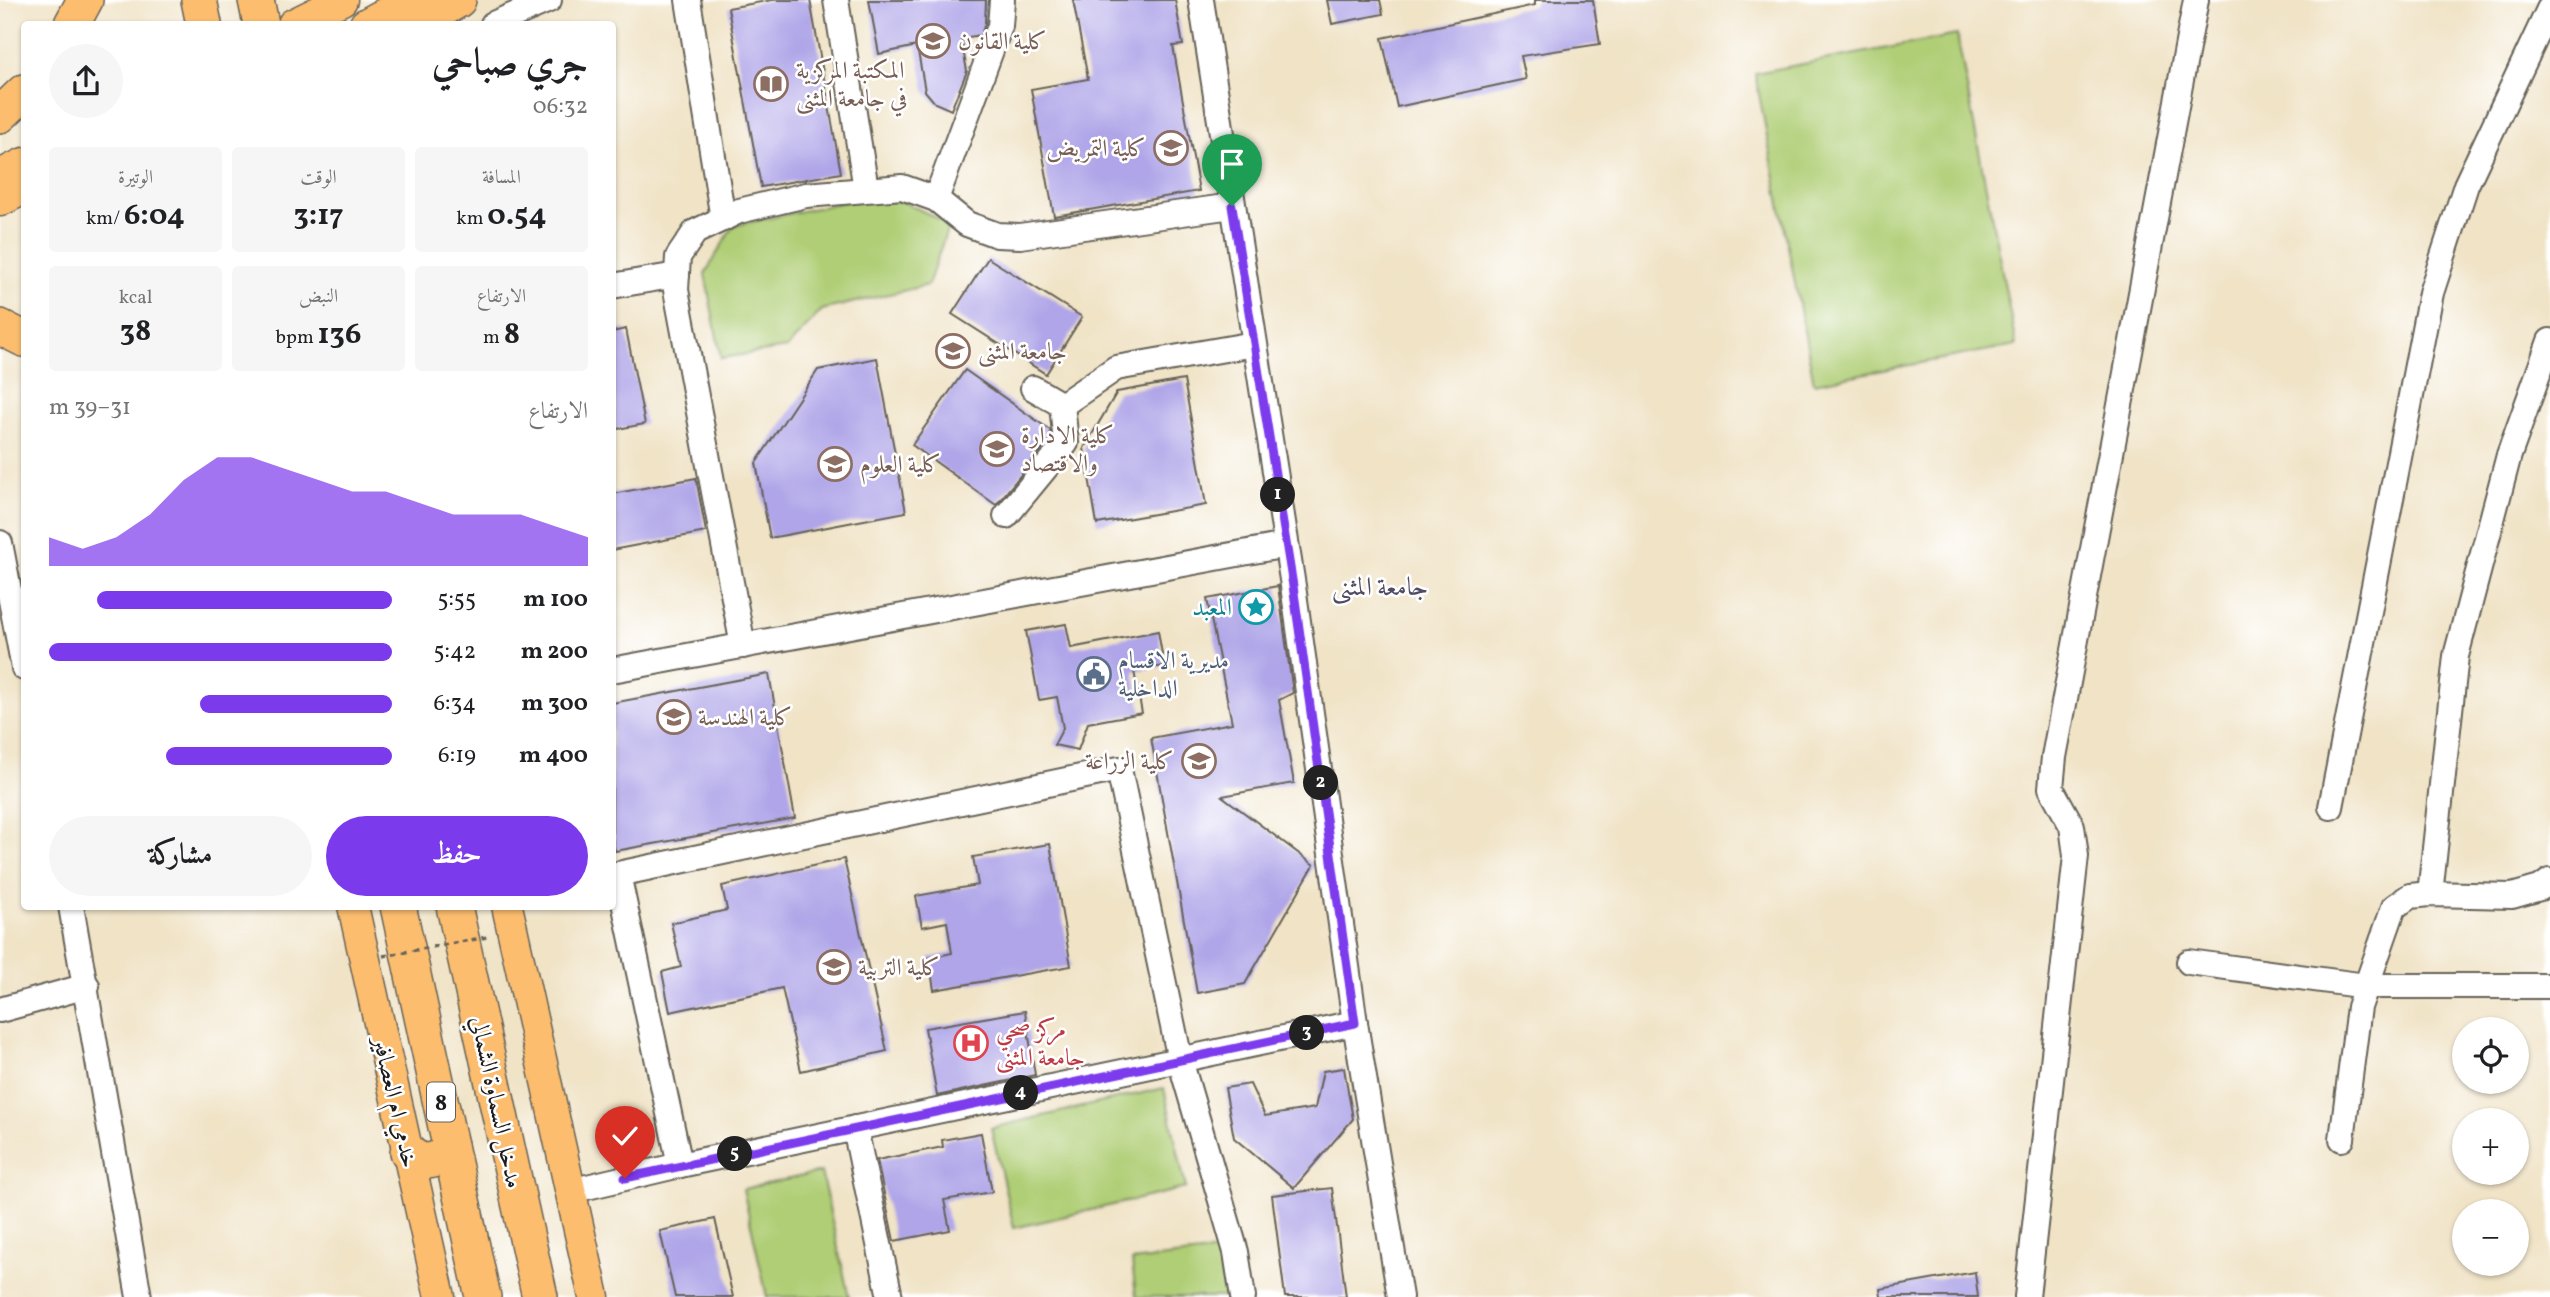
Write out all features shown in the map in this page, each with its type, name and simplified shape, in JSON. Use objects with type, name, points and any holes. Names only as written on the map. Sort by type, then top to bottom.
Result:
[{"type":"highway","points":[[74,21],[85,0]]},
{"type":"highway","points":[[199,0],[203,21]]},
{"type":"highway","points":[[256,0],[260,21]]},
{"type":"highway","points":[[422,21],[458,0]]},
{"type":"highway","points":[[0,115],[21,95]]},
{"type":"highway","points":[[0,327],[21,338]]},
{"type":"highway","name":"8","points":[[399,910],[450,1145],[421,1173],[483,1297]]},
{"type":"highway","name":"مدخل السماوة الشمالي","points":[[455,910],[540,1297]]},
{"type":"main road","points":[[300,21],[342,0]]},
{"type":"main road","points":[[370,21],[409,0]]},
{"type":"main road","points":[[0,175],[21,164]]},
{"type":"main road","points":[[0,201],[21,190]]},
{"type":"main road","name":"خدمي ام العصافير","points":[[354,910],[421,1173],[440,1297]]},
{"type":"main road","points":[[508,910],[594,1297]]},
{"type":"street","points":[[501,21],[549,0]]},
{"type":"street","points":[[688,0],[723,219]]},
{"type":"street","points":[[836,0],[866,189]]},
{"type":"street","points":[[936,199],[1000,26],[1002,0]]},
{"type":"street","points":[[1201,0],[1286,545],[1355,1023],[1400,1297]]},
{"type":"street","points":[[2027,1297],[2076,856],[2072,826],[2051,789],[2054,757],[2196,0]]},
{"type":"street","points":[[2331,807],[2431,293],[2466,185],[2550,7]]},
{"type":"street","points":[[743,646],[676,290],[678,257],[695,232],[739,211],[806,195],[902,187],[936,199],[967,224],[997,235],[1020,236],[1232,206]]},
{"type":"street","points":[[616,285],[677,275]]},
{"type":"street","points":[[2430,894],[2456,656],[2509,455],[2550,341]]},
{"type":"street","points":[[1062,405],[1116,368],[1254,344]]},
{"type":"street","points":[[1033,388],[1062,405]]},
{"type":"street","points":[[1006,516],[1066,443],[1062,405]]},
{"type":"street","points":[[0,543],[21,652]]},
{"type":"street","points":[[616,669],[1286,545]]},
{"type":"street","points":[[680,1166],[618,874],[1119,769],[1180,1060],[1236,1252],[1243,1297]]},
{"type":"street","points":[[2342,1139],[2360,1007],[2394,907],[2410,896],[2430,894],[2512,896],[2540,888],[2550,881]]},
{"type":"street","points":[[72,910],[139,1297]]},
{"type":"street","points":[[2189,962],[2366,986],[2550,986]]},
{"type":"street","points":[[0,1010],[87,986]]},
{"type":"street","points":[[570,1191],[1355,1023]]},
{"type":"street","points":[[855,1128],[890,1297]]},
{"type":"path","points":[[383,956],[486,937]]},
{"type":"green space","points":[[1957,35],[2016,345],[1814,383],[1755,73]]},
{"type":"green space","points":[[857,199],[904,202],[949,224],[928,285],[822,310],[787,348],[721,358],[705,274],[733,226]]},
{"type":"green space","points":[[1164,1088],[1186,1188],[1014,1228],[991,1128]]},
{"type":"green space","points":[[821,1172],[849,1297],[767,1297],[743,1189]]},
{"type":"green space","points":[[1218,1251],[1224,1297],[1136,1297],[1132,1261]]},
{"type":"building","points":[[772,0],[810,0],[841,173],[761,187],[728,8]]},
{"type":"building","points":[[869,0],[986,0],[985,23],[981,35],[961,38],[967,71],[951,110],[935,103],[925,91],[917,46],[879,54]]},
{"type":"building","points":[[1073,0],[1175,0],[1183,45],[1173,46],[1199,191],[1054,216],[1031,89],[1088,79]]},
{"type":"building","points":[[1327,0],[1380,0],[1383,14],[1332,24]]},
{"type":"building","points":[[1535,0],[1593,0],[1600,44],[1521,56],[1526,79],[1397,107],[1382,38],[1535,5]]},
{"type":"building","points":[[988,258],[1082,317],[1046,374],[952,314]]},
{"type":"building","points":[[626,329],[645,424],[616,429],[616,331]]},
{"type":"building","points":[[877,358],[906,512],[770,538],[756,463],[818,370]]},
{"type":"building","points":[[965,370],[1050,430],[1051,438],[996,505],[912,445]]},
{"type":"building","points":[[1184,380],[1206,505],[1097,524],[1084,448],[1117,392]]},
{"type":"building","points":[[696,478],[706,532],[616,549],[616,493]]},
{"type":"building","points":[[1278,586],[1293,693],[1279,700],[1294,783],[1222,796],[1314,865],[1245,984],[1197,993],[1151,738],[1232,723],[1207,599]]},
{"type":"building","points":[[1066,624],[1071,648],[1158,631],[1164,666],[1134,671],[1142,713],[1088,723],[1078,750],[1054,745],[1063,728],[1057,697],[1039,700],[1026,631]]},
{"type":"building","points":[[769,674],[795,818],[616,851],[616,702]]},
{"type":"building","points":[[1050,844],[1071,966],[934,990],[929,958],[952,953],[947,922],[922,927],[916,896],[978,885],[973,857]]},
{"type":"building","points":[[844,859],[887,1051],[801,1071],[782,988],[670,1012],[662,972],[681,967],[671,923],[727,910],[722,886]]},
{"type":"building","points":[[1025,1011],[1035,1075],[937,1096],[925,1028]]},
{"type":"building","points":[[1344,1068],[1353,1119],[1294,1188],[1234,1138],[1225,1088],[1250,1084],[1265,1116],[1315,1108],[1323,1071]]},
{"type":"building","points":[[981,1133],[992,1192],[944,1200],[950,1230],[894,1241],[877,1160],[943,1147],[942,1140]]},
{"type":"building","points":[[1332,1188],[1346,1297],[1285,1297],[1272,1195]]},
{"type":"building","points":[[715,1219],[733,1297],[675,1297],[660,1231]]},
{"type":"building","points":[[1975,1272],[1978,1297],[1881,1297],[1880,1289]]},
{"type":"place","name":"كلية القانون","points":[[933,41]]},
{"type":"place","name":"المكتبة المركزية في جامعة المثنى","points":[[771,84]]},
{"type":"place","name":"كلية التمريض","points":[[1171,148]]},
{"type":"place","name":"جامعة المثنى","points":[[953,351]]},
{"type":"place","name":"كلية الادارة والاقتصاد","points":[[997,449]]},
{"type":"place","name":"كلية العلوم","points":[[835,464]]},
{"type":"place","name":"المعبد","points":[[1256,607]]},
{"type":"place","name":"مديرية الاقسام الداخلية","points":[[1094,674]]},
{"type":"place","name":"كلية الهندسة","points":[[674,717]]},
{"type":"place","name":"كلية الزراعة","points":[[1199,761]]},
{"type":"place","name":"كلية التربية","points":[[834,967]]},
{"type":"place","name":"مركز صحي جامعة المثنى","points":[[971,1043]]},
{"type":"district","name":"جامعة المثنى","points":[[1380,586]]},
{"type":"route","points":[[625,1178],[1355,1023],[1293,586],[1232,206]]}]
